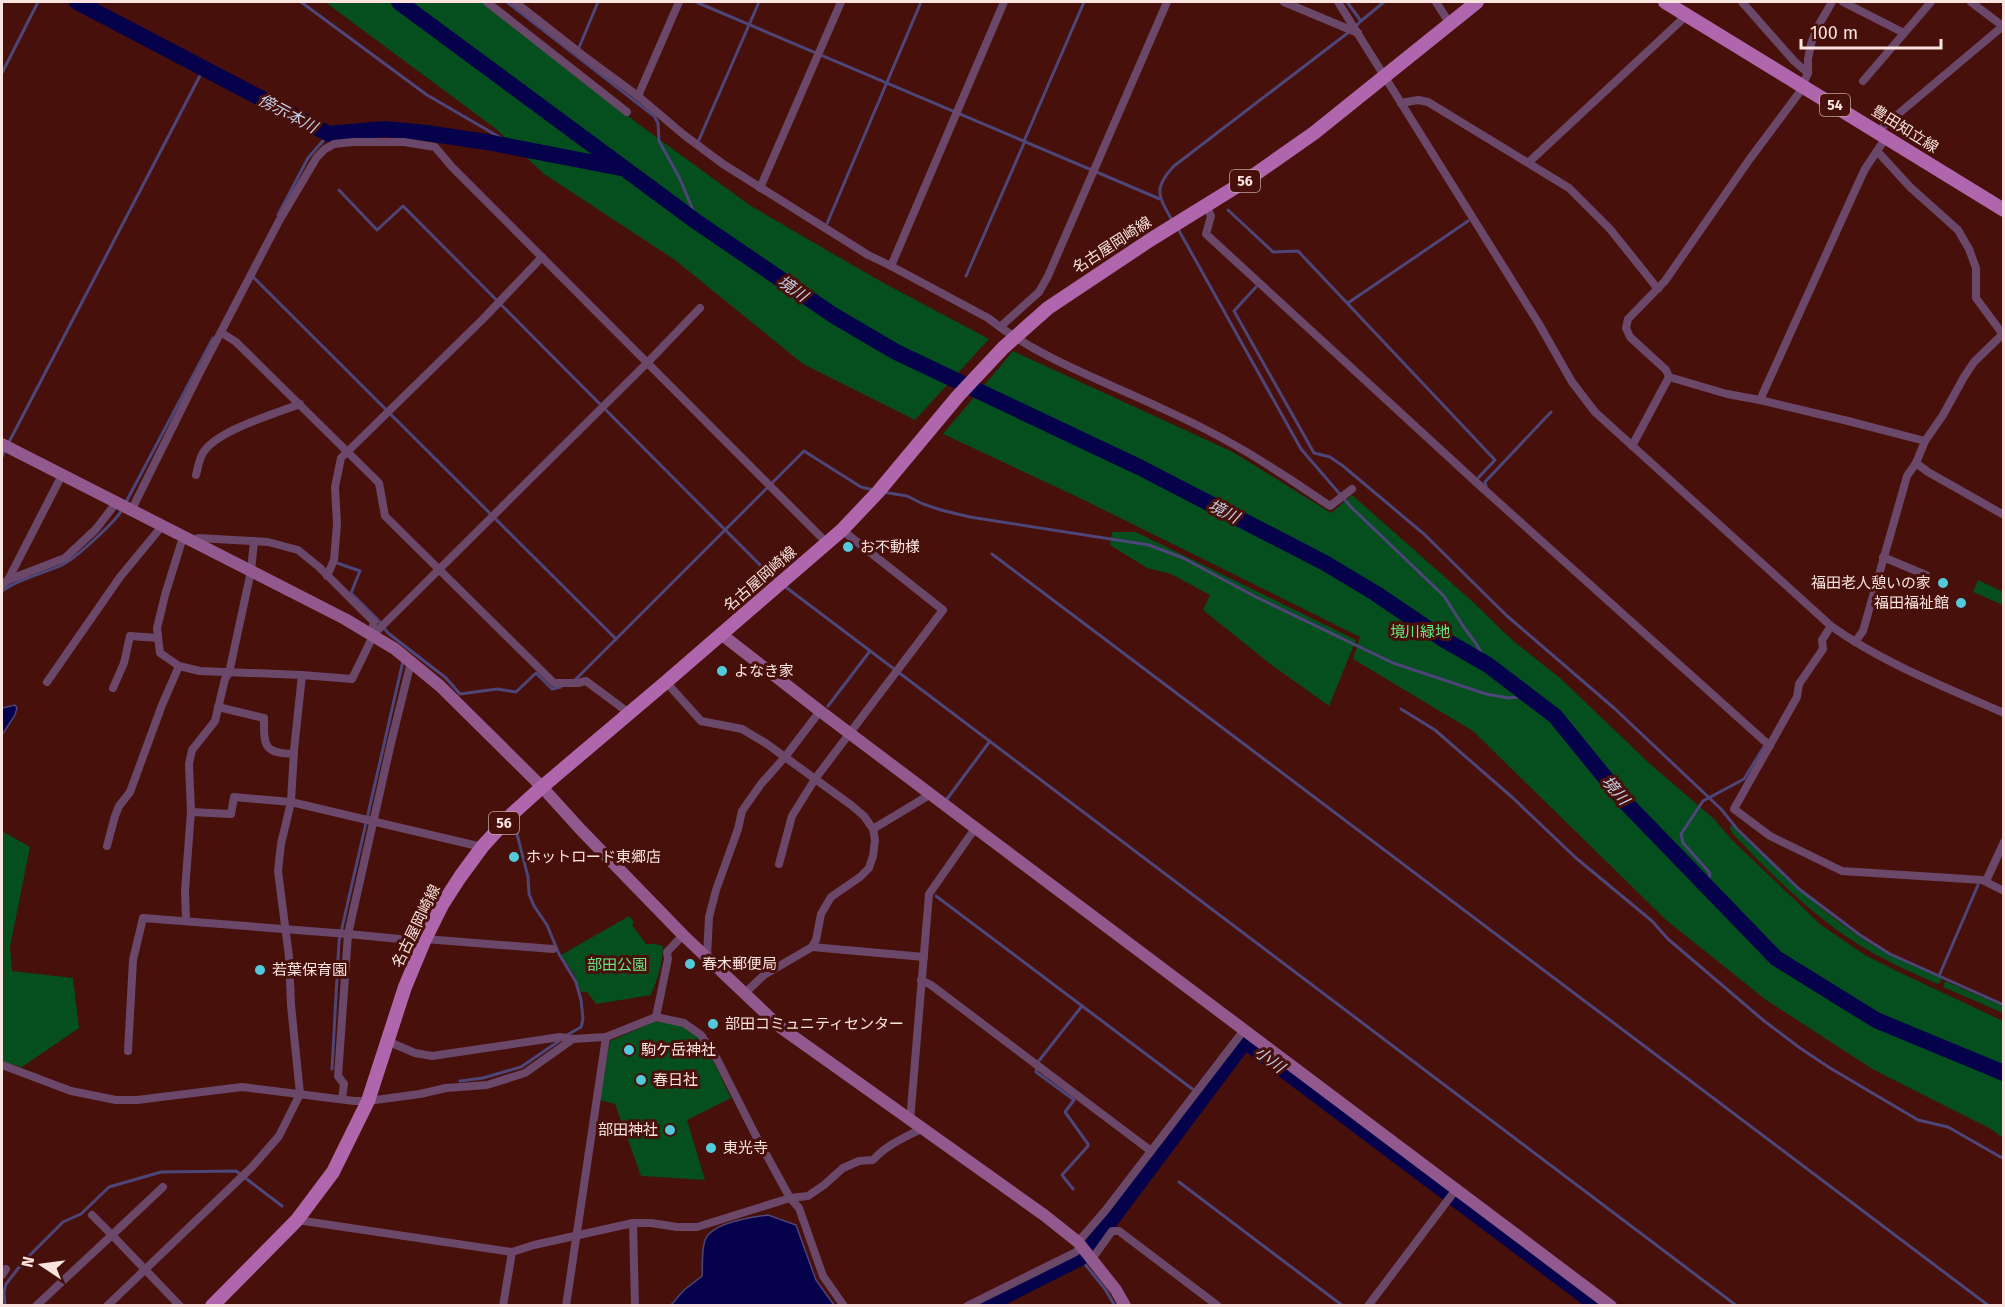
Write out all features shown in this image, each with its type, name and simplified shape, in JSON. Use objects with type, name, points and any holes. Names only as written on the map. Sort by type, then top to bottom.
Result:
[{"type":"main road","name":"名古屋岡崎線","points":[[212,1305],[297,1220],[333,1172],[368,1101],[405,987],[442,905],[482,847],[512,814],[842,530],[1003,348],[1048,308],[1247,180],[1314,133],[1478,2]]},
{"type":"main road","name":"豊田知立線","points":[[1665,2],[1805,79],[1882,134],[2003,207]]},
{"type":"street","points":[[487,2],[627,112]]},
{"type":"street","points":[[515,2],[723,164],[867,255],[988,318],[1065,366],[1219,436],[1330,506],[1350,489]]},
{"type":"street","points":[[638,96],[679,2]]},
{"type":"street","points":[[760,188],[841,2]]},
{"type":"street","points":[[891,266],[1004,2]]},
{"type":"street","points":[[1000,327],[1039,292],[1048,276],[1167,2]]},
{"type":"street","points":[[1284,2],[1359,34]]},
{"type":"street","points":[[1338,2],[1539,324],[1572,382],[1595,412],[1832,626],[1854,642],[1884,658],[2004,713]]},
{"type":"street","points":[[1436,2],[1450,24]]},
{"type":"street","points":[[1742,2],[1794,61],[1805,79]]},
{"type":"street","points":[[1669,377],[1666,370],[1630,337],[1626,328],[1628,319],[1665,281],[1805,79],[1811,44],[1832,2]]},
{"type":"street","points":[[1843,2],[1904,33]]},
{"type":"street","points":[[1863,81],[1932,2]]},
{"type":"street","points":[[1760,400],[1854,192],[1877,151],[1882,134],[2003,26],[1971,2]]},
{"type":"street","points":[[1529,162],[1687,15]]},
{"type":"street","points":[[1401,103],[1418,100],[1428,102],[1569,188],[1610,229],[1658,289]]},
{"type":"street","points":[[132,511],[279,221],[310,167],[325,149],[334,144],[393,141],[435,147],[452,167],[827,543]]},
{"type":"street","points":[[1854,642],[1863,631],[1906,476],[1916,463],[1925,441],[1974,362],[2003,334],[1976,298],[1976,268],[1969,249],[1958,230],[1910,187],[1877,151]]},
{"type":"street","points":[[1206,205],[1211,216],[1206,234],[1478,484],[1770,746]]},
{"type":"street","points":[[327,576],[335,552],[337,524],[335,487],[341,458],[483,319],[542,257]]},
{"type":"street","points":[[373,634],[648,362],[699,308]]},
{"type":"street","points":[[222,333],[236,342],[379,483],[385,516],[554,683],[586,681],[629,712]]},
{"type":"street","points":[[1632,446],[1669,377]]},
{"type":"street","points":[[1669,377],[1727,394],[1871,426],[1925,441]]},
{"type":"street","points":[[196,475],[203,453],[212,443],[231,431],[300,404]]},
{"type":"street","points":[[2,444],[373,634],[411,662],[440,686],[542,787],[683,935],[780,1027],[1044,1215],[1085,1251],[1125,1305]]},
{"type":"street","points":[[1916,463],[2004,515]]},
{"type":"street","points":[[5,583],[62,475]]},
{"type":"street","points":[[5,583],[65,558],[96,529],[116,503]]},
{"type":"street","points":[[47,682],[120,577],[162,526]]},
{"type":"street","points":[[779,864],[792,816],[815,779],[943,610],[842,530]]},
{"type":"street","points":[[188,539],[278,544],[298,550],[307,556],[374,622],[373,634],[352,679],[200,671],[179,666],[160,653],[157,628],[165,595],[188,539]]},
{"type":"street","points":[[186,921],[185,891],[191,812],[189,764],[192,750],[214,721],[225,679],[229,673],[251,572],[254,541]]},
{"type":"street","points":[[1883,557],[1926,575]]},
{"type":"street","points":[[1832,626],[1821,640],[1823,649],[1799,684],[1797,697],[1734,809],[1770,836],[1842,871],[1986,881],[2004,891]]},
{"type":"street","points":[[721,634],[850,734],[1611,1305]]},
{"type":"street","points":[[113,688],[124,663],[130,636],[158,638]]},
{"type":"street","points":[[342,1099],[344,1084],[338,1076],[348,934],[411,662]]},
{"type":"street","points":[[107,846],[118,806],[130,792],[179,666]]},
{"type":"street","points":[[106,1305],[146,1270],[252,1167],[279,1136],[300,1094],[278,870],[281,844],[291,802],[302,675]]},
{"type":"street","points":[[666,682],[701,721],[742,729],[785,757],[864,816],[873,829],[875,840],[869,868],[831,897],[821,914],[816,940],[812,947],[764,975],[744,994]]},
{"type":"street","points":[[218,707],[264,718],[266,746],[277,753],[294,754]]},
{"type":"street","points":[[707,957],[709,917],[742,811],[761,783],[785,757],[820,711]]},
{"type":"street","points":[[873,829],[930,794]]},
{"type":"street","points":[[191,812],[231,814],[234,797],[291,802],[482,847]]},
{"type":"street","points":[[910,1121],[929,894],[976,827]]},
{"type":"street","points":[[1986,881],[2004,842]]},
{"type":"street","points":[[128,1051],[133,960],[142,918],[553,949]]},
{"type":"street","points":[[656,1017],[668,959],[667,952],[683,935]]},
{"type":"street","points":[[812,947],[924,957]]},
{"type":"street","points":[[921,980],[931,985],[1151,1151]]},
{"type":"street","points":[[387,1041],[415,1053],[432,1056],[560,1037],[573,1039],[606,1037],[656,1017],[684,1023],[701,1035],[717,1059],[790,1198],[799,1208],[823,1276],[844,1305]]},
{"type":"street","points":[[1085,1251],[1151,1151],[1244,1030]]},
{"type":"street","points":[[566,1305],[606,1037]]},
{"type":"street","points":[[2,1065],[71,1091],[116,1100],[137,1100],[242,1087],[368,1101],[446,1088],[487,1085],[506,1080],[525,1073],[573,1039]]},
{"type":"street","points":[[297,1220],[512,1252],[633,1223],[698,1227],[790,1198],[808,1196],[843,1168],[859,1161],[873,1160],[881,1150],[921,1129]]},
{"type":"street","points":[[36,1305],[163,1187]]},
{"type":"street","points":[[1368,1305],[1457,1188]]},
{"type":"street","points":[[92,1215],[180,1305]]},
{"type":"street","points":[[633,1223],[635,1305]]},
{"type":"street","points":[[967,1305],[1074,1253],[1085,1251],[1112,1231],[1119,1231],[1218,1305]]},
{"type":"street","points":[[503,1305],[512,1252]]},
{"type":"green space","points":[[325,2],[488,2],[637,123],[751,206],[880,281],[989,339],[915,420],[803,364],[675,260],[544,174],[496,129]]},
{"type":"green space","name":"境川緑地","points":[[1013,351],[1233,452],[1331,513],[1352,495],[1472,601],[1511,639],[1560,678],[1649,763],[1714,819],[1732,840],[1821,925],[1865,955],[2003,1021],[2003,1138],[1991,1129],[1874,1070],[1766,1000],[1666,920],[1473,731],[1353,659],[1360,637],[1084,500],[943,434]]},
{"type":"green space","points":[[1112,532],[1136,532],[1356,640],[1329,706],[1269,663],[1203,610],[1210,595],[1171,574],[1147,568],[1110,545]]},
{"type":"green space","points":[[1978,580],[2003,592],[2003,605],[1973,592]]},
{"type":"green space","points":[[1731,825],[1802,892],[1839,922],[1879,949],[1942,978],[1940,983],[1917,975],[1875,954],[1822,919],[1746,848],[1732,833]]},
{"type":"green space","points":[[2,831],[30,847],[10,947],[12,971],[73,978],[79,1028],[22,1067],[2,1062]]},
{"type":"green space","name":"部田公園","points":[[629,916],[634,922],[632,925],[646,944],[663,946],[661,965],[651,995],[596,1004],[587,992],[581,992],[574,974],[561,955]]},
{"type":"green space","points":[[1945,981],[2003,1006],[2003,1013],[1943,987]]},
{"type":"green space","points":[[654,1022],[682,1025],[697,1036],[714,1062],[731,1098],[687,1120],[705,1180],[641,1176],[615,1104],[599,1100],[610,1041]]},
{"type":"shaded area","points":[[15,705],[17,708],[15,715],[2,735],[2,708]]},
{"type":"shaded area","points":[[768,1215],[796,1225],[816,1280],[834,1305],[671,1305],[684,1290],[702,1276],[703,1246],[710,1233],[734,1222]]},
{"type":"waterway","points":[[2,73],[38,2]]},
{"type":"waterway","name":"傍示本川","points":[[77,2],[329,134],[384,129],[426,133],[487,142],[621,168]]},
{"type":"waterway","points":[[301,2],[427,95],[501,138],[502,146]]},
{"type":"waterway","name":"境川","points":[[399,2],[694,220],[833,315],[896,352],[1139,467],[1325,563],[1375,593],[1443,639],[1488,665],[1555,716],[1625,802],[1776,958],[1876,1020],[2004,1073]]},
{"type":"waterway","points":[[507,2],[654,116],[658,123],[659,141],[679,177],[699,224]]},
{"type":"waterway","points":[[578,50],[598,2]]},
{"type":"waterway","points":[[696,2],[1160,199]]},
{"type":"waterway","points":[[698,142],[759,2]]},
{"type":"waterway","points":[[826,226],[921,2]]},
{"type":"waterway","points":[[1024,141],[1084,2]]},
{"type":"waterway","points":[[1347,2],[1361,21],[1356,26]]},
{"type":"waterway","points":[[1361,21],[1384,2]]},
{"type":"waterway","points":[[1173,222],[1161,199],[1160,187],[1174,166],[1349,32]]},
{"type":"waterway","points":[[8,444],[204,68]]},
{"type":"waterway","points":[[278,215],[308,158],[329,134]]},
{"type":"waterway","points":[[966,276],[1025,141]]},
{"type":"waterway","points":[[339,190],[377,230],[403,206],[778,581]]},
{"type":"waterway","points":[[1228,210],[1273,252],[1298,251],[1495,460],[1478,478]]},
{"type":"waterway","points":[[1348,303],[1468,221]]},
{"type":"waterway","points":[[1177,227],[1301,449],[1351,507],[1444,596],[1488,665]]},
{"type":"waterway","points":[[251,275],[616,639]]},
{"type":"waterway","points":[[1256,287],[1234,311],[1314,453],[1330,457],[1343,466],[1424,534],[1506,615],[1614,708],[1721,809],[1737,829],[1799,889],[1860,935],[1890,954],[2004,1005]]},
{"type":"waterway","points":[[125,504],[213,338]]},
{"type":"waterway","points":[[1486,486],[1485,482],[1551,412]]},
{"type":"waterway","points":[[2,457],[5,450]]},
{"type":"waterway","points":[[574,681],[804,451],[861,487],[874,490]]},
{"type":"waterway","points":[[883,492],[907,496],[923,504],[970,517],[1149,545],[1183,558],[1256,597],[1393,663],[1486,694],[1508,698],[1529,696]]},
{"type":"waterway","points":[[2,591],[68,561],[85,548],[122,510]]},
{"type":"waterway","points":[[992,554],[1989,1306]]},
{"type":"waterway","points":[[337,563],[360,571],[351,593],[388,633],[446,678],[460,694],[497,689],[516,692],[536,673],[552,689],[561,687]]},
{"type":"waterway","points":[[783,585],[1737,1306]]},
{"type":"waterway","points":[[828,706],[870,651]]},
{"type":"waterway","points":[[332,1069],[339,941],[403,661]]},
{"type":"waterway","points":[[1401,709],[1435,730],[1513,798],[1576,858],[1652,921],[1668,939],[1763,1020],[1800,1048],[1918,1120],[1948,1127],[2004,1159]]},
{"type":"waterway","points":[[947,799],[990,741]]},
{"type":"waterway","points":[[1707,887],[1710,873],[1683,843],[1681,834],[1703,801],[1744,779],[1765,745]]},
{"type":"waterway","points":[[516,830],[528,877],[529,894],[547,925],[559,954],[576,982],[581,1000],[583,1019],[581,1027],[567,1035]]},
{"type":"waterway","points":[[1939,976],[1978,885]]},
{"type":"waterway","points":[[936,896],[1203,1097]]},
{"type":"waterway","points":[[1073,1189],[1062,1175],[1088,1144],[1065,1112],[1074,1100],[1036,1072],[1038,1062],[1082,1006]]},
{"type":"waterway","points":[[460,1081],[483,1078],[521,1067],[559,1041]]},
{"type":"waterway","name":"小川","points":[[985,1306],[1080,1258],[1093,1244],[1245,1041],[1598,1306]]},
{"type":"waterway","points":[[5,1306],[6,1284],[24,1261],[63,1222],[81,1214],[109,1187],[161,1172],[236,1171],[282,1206]]},
{"type":"waterway","points":[[1179,1182],[1343,1306]]},
{"type":"waterway","points":[[1080,1258],[1105,1289],[1115,1306]]},
{"type":"place","name":"お不動様","points":[[848,547]]},
{"type":"place","name":"福田老人憩いの家","points":[[1943,583]]},
{"type":"place","name":"福田福祉館","points":[[1961,603]]},
{"type":"place","name":"よなき家","points":[[722,671]]},
{"type":"place","name":"ホットロード東郷店","points":[[514,857]]},
{"type":"place","name":"春木郵便局","points":[[690,964]]},
{"type":"place","name":"若葉保育園","points":[[260,970]]},
{"type":"place","name":"部田コミュニティセンター","points":[[713,1024]]},
{"type":"place","name":"駒ケ岳神社","points":[[629,1050]]},
{"type":"place","name":"春日社","points":[[641,1080]]},
{"type":"place","name":"部田神社","points":[[670,1130]]},
{"type":"place","name":"東光寺","points":[[711,1148]]}]
